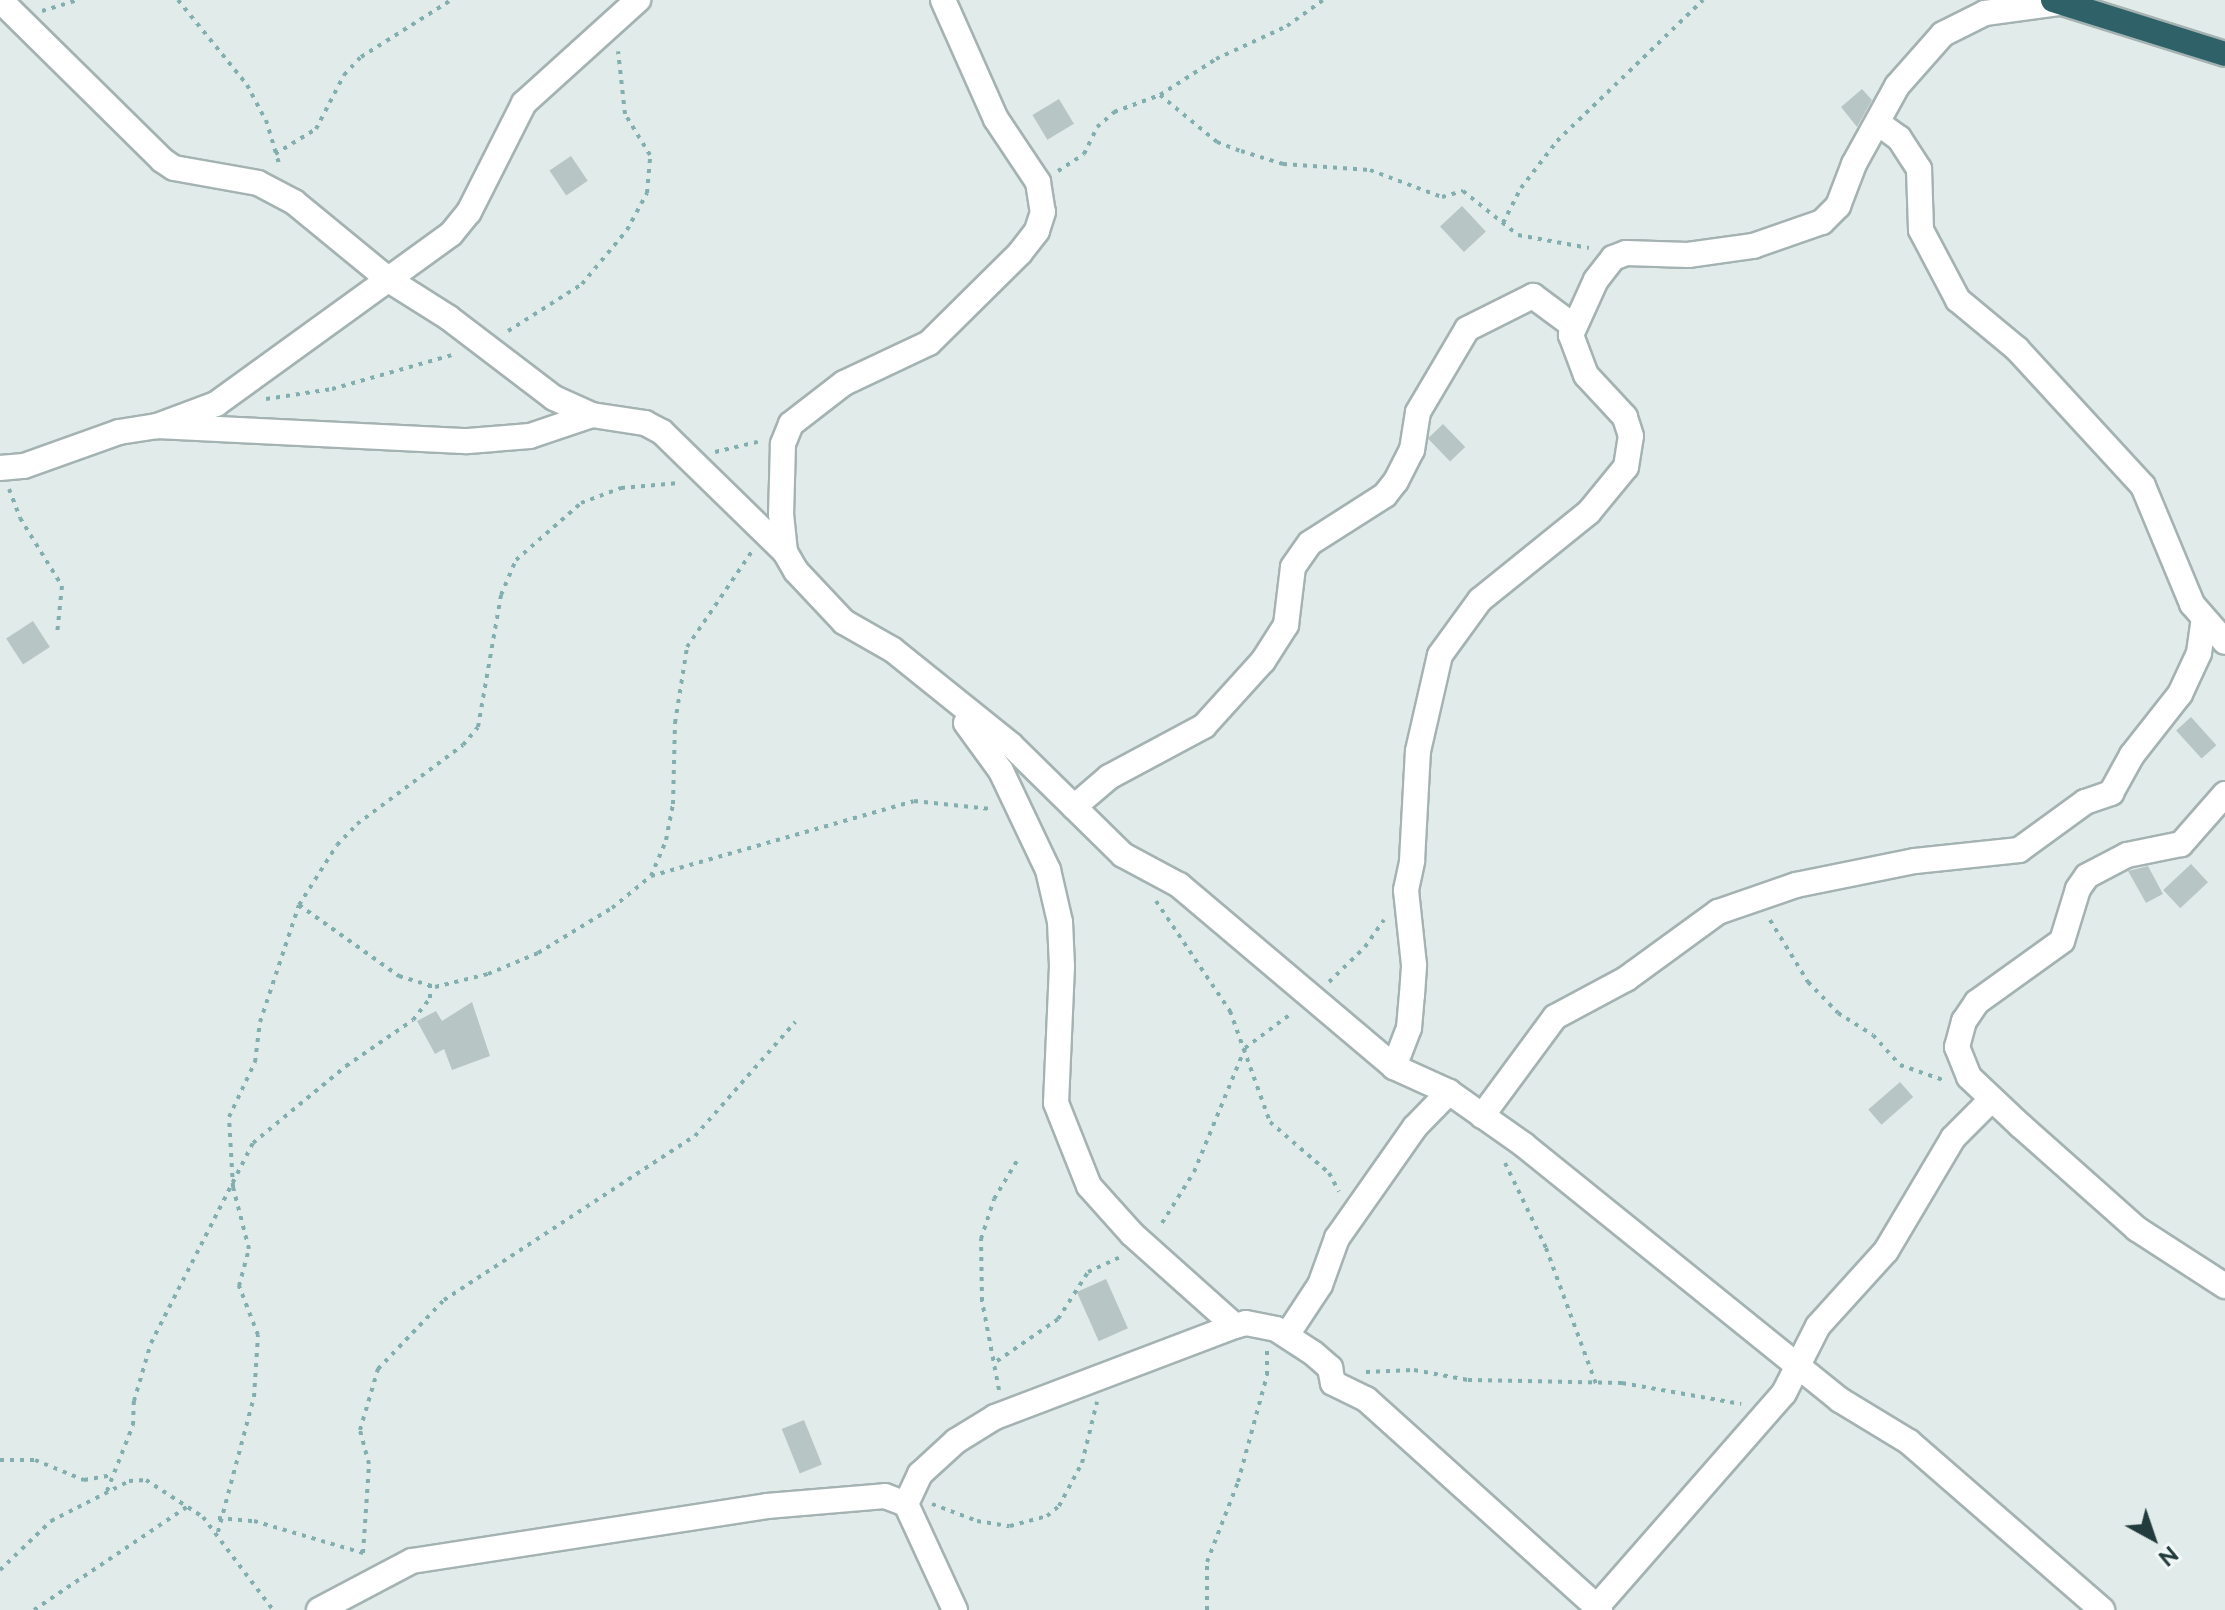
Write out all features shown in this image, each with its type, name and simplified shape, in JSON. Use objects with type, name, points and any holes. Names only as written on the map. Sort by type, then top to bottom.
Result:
[{"type":"highway","points":[[2057,2],[2225,54]]},
{"type":"street","points":[[0,0],[67,71],[174,168],[258,183],[294,202],[389,280],[483,344],[554,398],[592,415],[645,423],[689,455],[785,552],[810,590],[844,622],[893,650],[944,696],[1011,745],[1123,855],[1179,885],[1394,1067],[1449,1092],[1487,1119],[1840,1400],[1909,1442],[2102,1610]]},
{"type":"street","points":[[2,474],[119,432],[157,426],[216,404],[451,234],[469,212],[524,103],[638,0]]},
{"type":"street","points":[[785,552],[783,444],[791,424],[844,383],[929,343],[1020,253],[1037,231],[1043,212],[1038,182],[996,119],[943,0]]},
{"type":"street","points":[[1571,335],[1596,280],[1620,255],[1725,250],[1809,229],[1838,206],[1854,164],[1897,86],[1954,25],[1985,13],[2057,2]]},
{"type":"street","points":[[1878,123],[1899,138],[1919,169],[1921,230],[1958,300],[2017,349],[2143,486],[2203,623],[2225,642]]},
{"type":"street","points":[[1074,807],[1109,777],[1204,726],[1263,661],[1286,625],[1293,567],[1310,543],[1385,495],[1396,481],[1412,450],[1418,412],[1467,329],[1533,296],[1572,325],[1571,335],[1586,375],[1625,417],[1631,436],[1626,467],[1589,512],[1480,600],[1440,655],[1418,751],[1406,890],[1414,965],[1409,1028],[1394,1067]]},
{"type":"street","points":[[157,426],[468,441],[530,436],[592,415]]},
{"type":"street","points":[[1487,1119],[1555,1017],[1626,979],[1718,912],[1757,896],[1759,901],[1796,885],[1915,861],[2019,850],[2041,838],[2085,802],[2117,787],[2132,755],[2187,682],[2199,653],[2203,623]]},
{"type":"street","points":[[944,696],[985,747],[1022,812],[1048,870],[1060,922],[1059,1118],[1089,1186],[1132,1234],[1241,1324],[1287,1335],[1330,1368],[1333,1383],[1366,1399],[1597,1609],[1662,1536],[1700,1484],[1790,1384],[1796,1363],[1830,1311],[1886,1251],[1953,1138],[1986,1103]]},
{"type":"street","points":[[2221,1275],[2137,1229],[1986,1103],[1958,1054],[1969,1011],[2058,946],[2087,876],[2127,855],[2181,844],[2225,794]]},
{"type":"street","points":[[1287,1335],[1320,1285],[1337,1238],[1415,1127],[1449,1092]]},
{"type":"street","points":[[906,1501],[942,1452],[995,1417],[1241,1324]]},
{"type":"street","points":[[319,1610],[412,1561],[740,1509],[885,1496],[906,1501]]},
{"type":"street","points":[[906,1501],[955,1610]]},
{"type":"path","points":[[19,17],[78,0]]},
{"type":"path","points":[[178,0],[247,85],[266,120],[275,154],[294,202]]},
{"type":"path","points":[[275,154],[316,129],[344,75],[361,57],[451,0]]},
{"type":"path","points":[[1038,182],[1084,154],[1106,117],[1160,95],[1216,59],[1287,26],[1323,0]]},
{"type":"path","points":[[1503,223],[1521,188],[1557,141],[1703,0]]},
{"type":"path","points":[[254,401],[332,389],[483,344],[554,306],[582,284],[627,230],[647,193],[650,155],[625,114],[614,21]]},
{"type":"path","points":[[1160,95],[1217,142],[1283,164],[1370,170],[1442,197],[1463,191],[1527,239],[1620,255]]},
{"type":"path","points":[[689,455],[766,440],[783,444]]},
{"type":"path","points":[[2,474],[20,518],[62,586],[57,634]]},
{"type":"path","points":[[218,1532],[218,1518],[254,1397],[258,1335],[239,1286],[249,1249],[232,1183],[229,1117],[255,1062],[260,1022],[299,905],[337,845],[357,824],[463,745],[478,727],[501,595],[516,560],[581,503],[621,488],[713,480]]},
{"type":"path","points":[[651,876],[666,840],[673,804],[675,723],[687,647],[758,542],[760,530]]},
{"type":"path","points":[[299,905],[399,976],[430,986],[488,974],[538,953],[612,908],[651,876],[914,801],[1022,812]]},
{"type":"path","points":[[1162,1223],[1194,1172],[1245,1048],[1313,997],[1365,947],[1406,890]]},
{"type":"path","points":[[1153,894],[1230,1011],[1270,1122],[1329,1173],[1340,1195]]},
{"type":"path","points":[[1759,901],[1808,982],[1838,1013],[1873,1035],[1900,1065],[1932,1073],[1986,1103]]},
{"type":"path","points":[[107,1491],[130,1436],[151,1343],[232,1183],[260,1136],[346,1066],[413,1020],[430,998],[430,986]]},
{"type":"path","points":[[363,1553],[369,1464],[360,1430],[378,1369],[444,1300],[695,1136],[795,1022]]},
{"type":"path","points":[[1487,1119],[1596,1384]]},
{"type":"path","points":[[995,1417],[1000,1381],[982,1301],[981,1239],[994,1199],[1018,1159]]},
{"type":"path","points":[[997,1361],[1058,1319],[1088,1272],[1129,1253]]},
{"type":"path","points":[[1207,1610],[1207,1562],[1238,1482],[1267,1375],[1267,1346],[1260,1332],[1241,1324]]},
{"type":"path","points":[[1333,1383],[1392,1369],[1468,1380],[1667,1388],[1767,1413]]},
{"type":"path","points":[[906,1501],[999,1524],[1047,1516],[1059,1506],[1082,1463],[1098,1394],[1096,1379]]},
{"type":"path","points":[[0,1460],[35,1460],[84,1480],[113,1475]]},
{"type":"path","points":[[0,1570],[51,1521],[107,1491],[146,1480],[188,1506],[218,1532],[273,1610]]},
{"type":"path","points":[[34,1610],[188,1506]]},
{"type":"path","points":[[218,1518],[254,1521],[363,1553],[412,1561]]},
{"type":"building","points":[[1862,89],[1872,100],[1857,127],[1841,107]]},
{"type":"building","points":[[1059,99],[1074,124],[1047,140],[1032,115]]},
{"type":"building","points":[[571,156],[588,181],[566,195],[549,171]]},
{"type":"building","points":[[1462,206],[1486,232],[1464,252],[1440,226]]},
{"type":"building","points":[[1443,424],[1465,447],[1450,462],[1428,439]]},
{"type":"building","points":[[33,621],[50,647],[23,664],[6,638]]},
{"type":"building","points":[[2191,717],[2216,745],[2202,759],[2176,730]]},
{"type":"building","points":[[2191,864],[2208,882],[2180,908],[2163,890]]},
{"type":"building","points":[[2148,866],[2163,894],[2146,903],[2128,871]]},
{"type":"building","points":[[472,1002],[490,1056],[452,1070],[444,1049],[435,1054],[417,1021],[436,1011],[442,1021]]},
{"type":"building","points":[[1900,1082],[1913,1097],[1881,1125],[1868,1110]]},
{"type":"building","points":[[1106,1279],[1128,1328],[1099,1341],[1077,1292]]},
{"type":"building","points":[[804,1420],[822,1465],[800,1473],[782,1429]]}]
